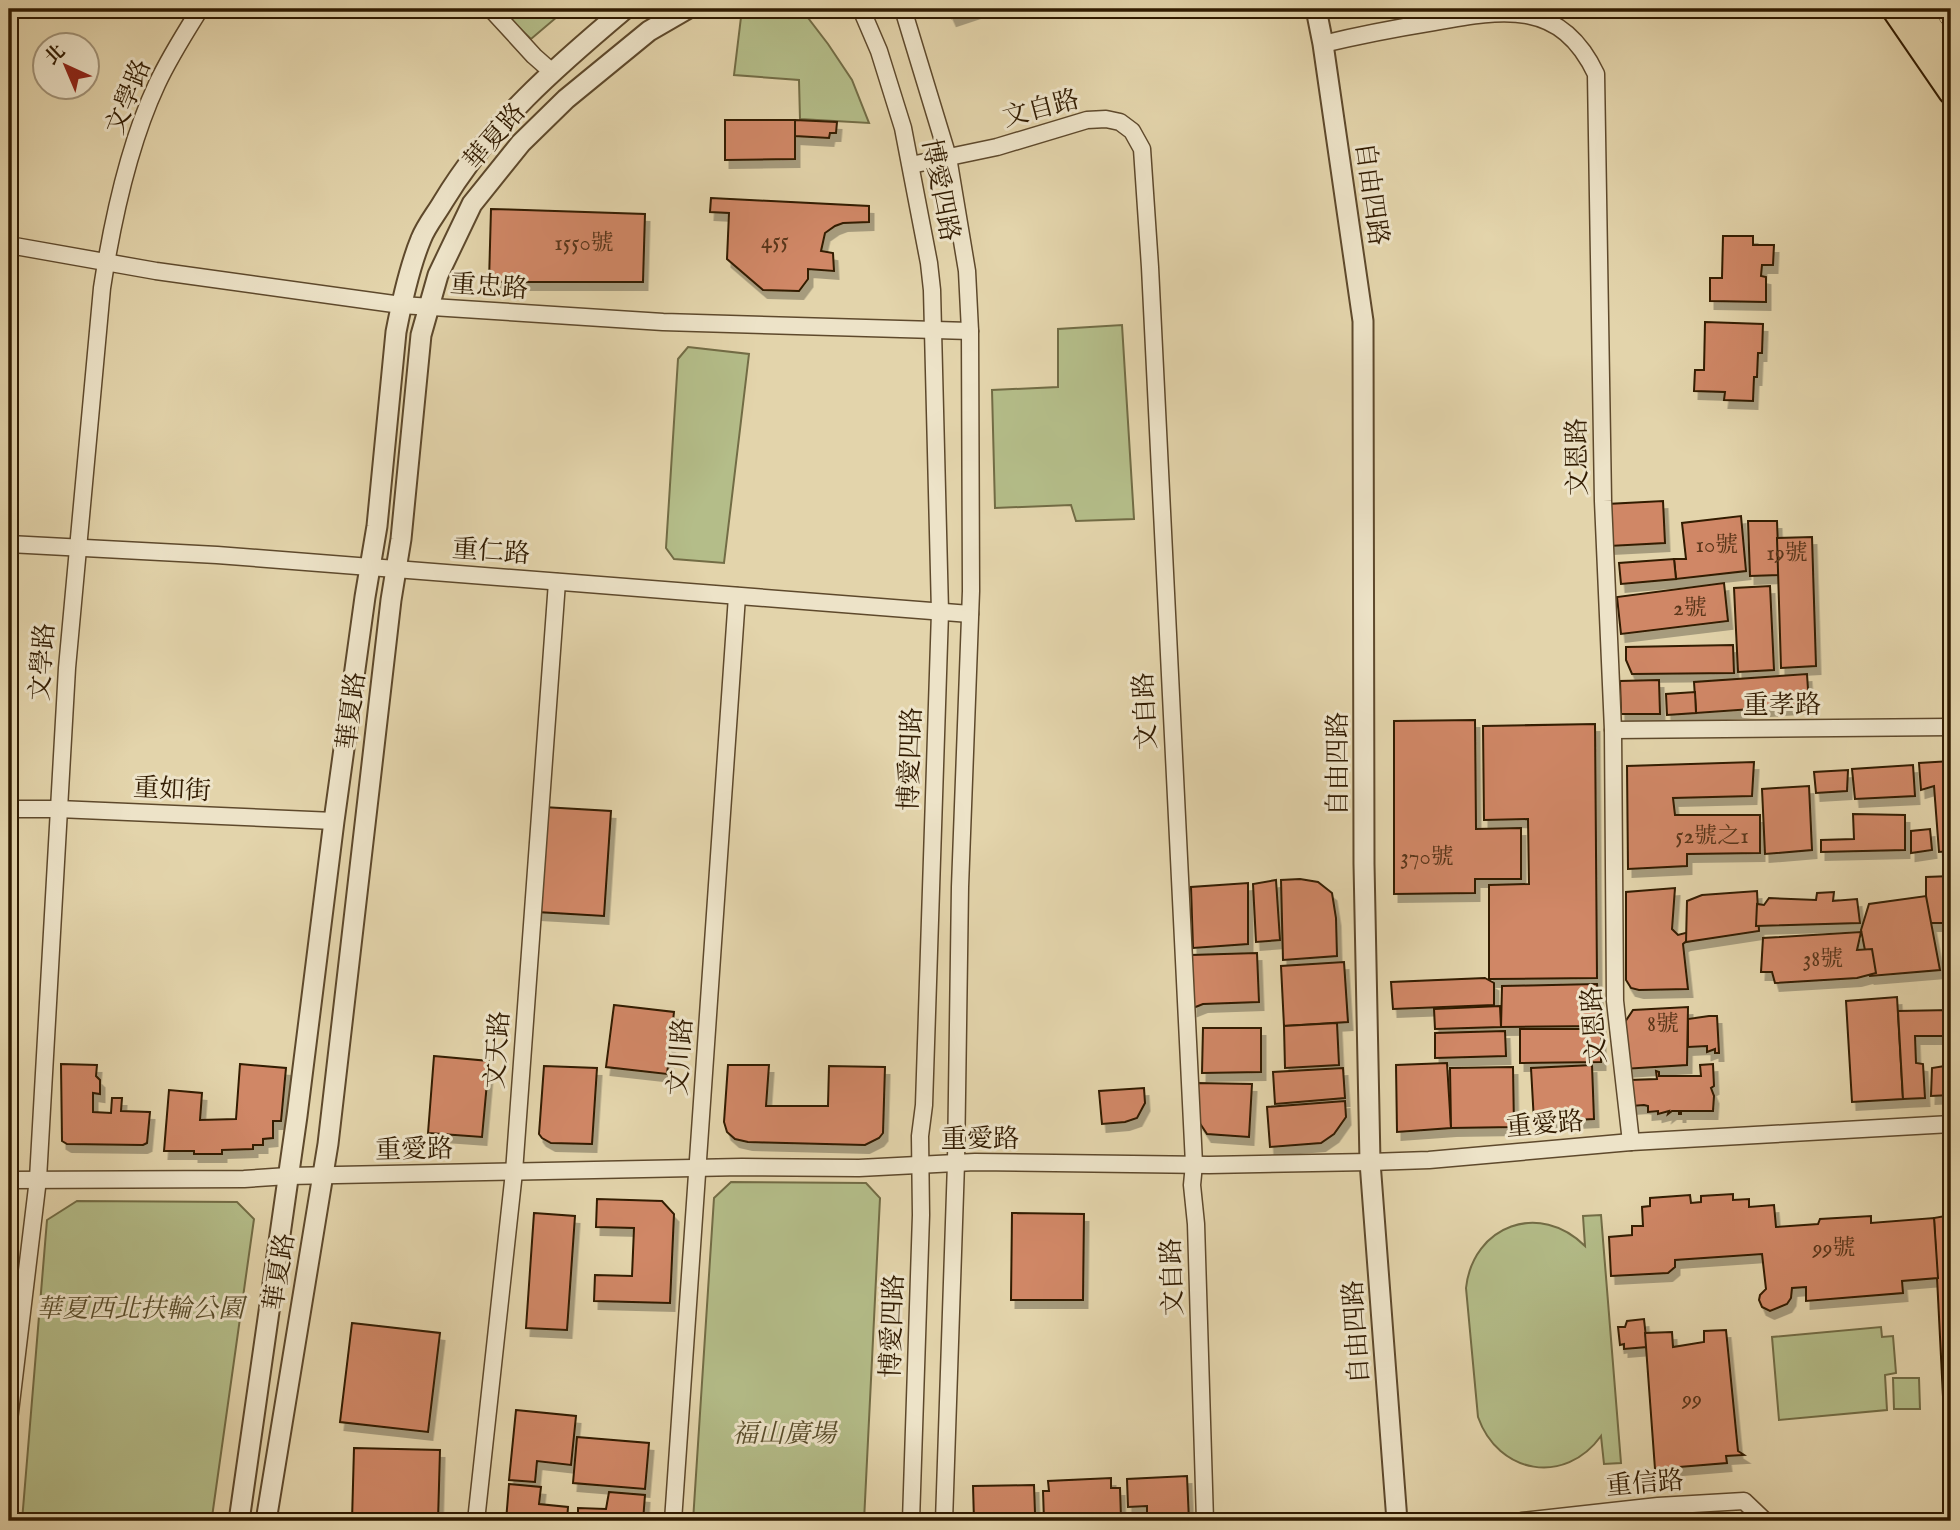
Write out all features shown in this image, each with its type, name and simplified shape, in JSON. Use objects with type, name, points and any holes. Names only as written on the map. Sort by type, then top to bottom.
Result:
[{"type":"main road","points":[[1894,9],[1951,92]]},
{"type":"main road","points":[[1917,9],[1951,57]]},
{"type":"main road","points":[[1947,9],[1951,15]]},
{"type":"street","name":"文學路","points":[[9,1420],[38,1179],[58,809],[77,548],[106,263],[139,129],[157,84],[200,9]]},
{"type":"street","points":[[491,9],[551,71]]},
{"type":"street","name":"華夏路","points":[[239,1521],[297,1116],[365,597],[377,526],[401,305],[421,238],[458,177],[498,126],[551,71],[625,9]]},
{"type":"street","name":"華夏路","points":[[266,1521],[323,1177],[391,600],[397,569],[419,350],[427,307],[438,275],[472,204],[521,143],[566,99],[649,31],[687,9]]},
{"type":"street","name":"博愛四路","points":[[862,9],[879,51],[903,128],[931,275],[933,331],[940,612],[911,1521]]},
{"type":"street","name":"博愛四路","points":[[903,9],[948,157],[967,271],[970,331],[970,614],[960,887],[957,1163],[944,1521]]},
{"type":"street","name":"自由四路","points":[[1315,9],[1323,44],[1363,321],[1364,864],[1370,1162],[1397,1521]]},
{"type":"street","name":"文恩路","points":[[1323,44],[1495,11],[1526,13],[1551,22],[1576,39],[1596,74],[1603,501],[1613,730],[1615,1001],[1631,1142]]},
{"type":"street","name":"文自路","points":[[911,165],[997,147],[1087,120],[1106,118],[1119,122],[1132,131],[1142,149],[1194,1164],[1192,1185],[1196,1224],[1205,1521]]},
{"type":"street","name":"重忠路","points":[[9,245],[106,263],[401,305],[663,322],[970,331]]},
{"type":"street","name":"重仁路","points":[[9,544],[371,566],[970,614]]},
{"type":"street","name":"文天路","points":[[476,1521],[514,1172],[557,582]]},
{"type":"street","name":"文川路","points":[[673,1521],[737,596]]},
{"type":"street","name":"重孝路","points":[[1613,730],[1951,727]]},
{"type":"street","name":"重如街","points":[[9,809],[334,821]]},
{"type":"street","name":"重愛路","points":[[9,1180],[244,1179],[698,1168],[859,1168],[957,1163],[1370,1162],[1429,1160],[1631,1142],[1951,1124]]},
{"type":"street","name":"重信路","points":[[1521,1521],[1658,1506],[1744,1501],[1765,1521]]},
{"type":"green space","points":[[499,9],[562,9],[564,11],[531,39]]},
{"type":"green space","points":[[742,9],[797,9],[805,14],[852,80],[869,123],[800,119],[799,80],[734,75]]},
{"type":"green space","points":[[1122,325],[1134,519],[1076,521],[1071,505],[995,508],[992,390],[1058,387],[1058,329]]},
{"type":"green space","points":[[688,347],[749,354],[724,563],[674,559],[666,548],[678,359]]},
{"type":"green space","name":"福山廣場","points":[[731,1182],[866,1183],[880,1198],[864,1521],[693,1521],[714,1198]]},
{"type":"green space","name":"華夏西北扶輪公園","points":[[77,1201],[237,1202],[254,1219],[212,1517],[209,1521],[22,1521],[47,1220]]},
{"type":"green space","points":[[1601,1215],[1621,1463],[1604,1464],[1601,1436],[1586,1452],[1569,1462],[1552,1467],[1534,1467],[1516,1461],[1501,1451],[1488,1436],[1478,1417],[1466,1288],[1471,1266],[1481,1249],[1495,1235],[1511,1226],[1529,1223],[1548,1225],[1567,1232],[1585,1246],[1583,1216]]},
{"type":"green space","points":[[1881,1327],[1882,1337],[1893,1336],[1896,1373],[1885,1375],[1887,1410],[1779,1420],[1772,1337]]},
{"type":"green space","points":[[1893,1378],[1919,1378],[1920,1409],[1894,1409]]},
{"type":"building","points":[[948,9],[979,9],[952,18]]},
{"type":"building","points":[[725,120],[795,120],[795,159],[725,160]]},
{"type":"building","points":[[795,120],[837,122],[836,133],[830,133],[829,138],[795,136]]},
{"type":"building","points":[[711,198],[869,206],[869,222],[843,223],[825,233],[821,251],[833,253],[834,271],[808,269],[808,279],[799,291],[763,290],[727,259],[729,213],[710,212]]},
{"type":"building","points":[[491,209],[645,214],[643,282],[489,282]]},
{"type":"building","points":[[1723,236],[1753,236],[1753,245],[1774,245],[1773,265],[1762,265],[1761,276],[1766,277],[1766,302],[1710,301],[1710,278],[1722,278]]},
{"type":"building","points":[[1705,322],[1763,324],[1762,353],[1758,353],[1753,401],[1724,400],[1725,392],[1694,391],[1695,370],[1704,370]]},
{"type":"building","points":[[1663,501],[1665,543],[1609,546],[1607,504]]},
{"type":"building","points":[[1741,516],[1746,571],[1676,579],[1674,559],[1686,559],[1682,523]]},
{"type":"building","points":[[1748,521],[1777,521],[1779,575],[1750,576]]},
{"type":"building","points":[[1812,537],[1816,666],[1781,668],[1777,538]]},
{"type":"building","points":[[1674,559],[1676,579],[1621,584],[1619,563]]},
{"type":"building","points":[[1724,583],[1728,621],[1621,634],[1617,597]]},
{"type":"building","points":[[1770,586],[1774,670],[1738,672],[1734,588]]},
{"type":"building","points":[[1733,645],[1734,673],[1632,674],[1626,660],[1626,647]]},
{"type":"building","points":[[1807,674],[1809,705],[1696,713],[1694,682]]},
{"type":"building","points":[[1659,680],[1660,714],[1621,714],[1620,681]]},
{"type":"building","points":[[1695,692],[1696,713],[1667,715],[1666,694]]},
{"type":"building","points":[[1475,720],[1476,829],[1521,828],[1521,879],[1475,879],[1475,893],[1394,894],[1394,721]]},
{"type":"building","points":[[1595,724],[1597,978],[1489,979],[1489,885],[1529,884],[1528,819],[1484,820],[1483,726]]},
{"type":"building","points":[[1951,761],[1951,851],[1939,852],[1934,786],[1921,790],[1919,763]]},
{"type":"building","points":[[1754,762],[1752,796],[1673,798],[1675,815],[1760,815],[1760,853],[1687,854],[1687,866],[1628,869],[1627,766]]},
{"type":"building","points":[[1913,765],[1915,796],[1855,799],[1852,769]]},
{"type":"building","points":[[1848,770],[1847,791],[1816,793],[1814,772]]},
{"type":"building","points":[[1809,786],[1812,850],[1765,854],[1762,789]]},
{"type":"building","points":[[543,807],[611,811],[604,916],[537,912]]},
{"type":"building","points":[[1853,814],[1905,815],[1905,850],[1821,852],[1821,840],[1854,839]]},
{"type":"building","points":[[1930,829],[1932,850],[1911,853],[1911,831]]},
{"type":"building","points":[[1951,876],[1951,923],[1926,923],[1926,877]]},
{"type":"building","points":[[1276,880],[1280,940],[1256,942],[1253,884]]},
{"type":"building","points":[[1281,880],[1318,882],[1332,893],[1337,956],[1283,960]]},
{"type":"building","points":[[1248,883],[1248,944],[1193,948],[1191,887]]},
{"type":"building","points":[[1675,888],[1672,929],[1678,935],[1689,932],[1689,939],[1683,944],[1688,989],[1631,988],[1626,980],[1626,892]]},
{"type":"building","points":[[1757,891],[1759,931],[1686,942],[1687,901],[1702,895]]},
{"type":"building","points":[[1834,892],[1833,901],[1857,899],[1860,923],[1756,926],[1757,904],[1764,905],[1769,898],[1816,900],[1817,893]]},
{"type":"building","points":[[1926,896],[1940,970],[1870,976],[1861,930],[1869,904]]},
{"type":"building","points":[[1861,932],[1857,950],[1872,949],[1876,973],[1857,978],[1775,983],[1772,972],[1761,972],[1763,938]]},
{"type":"building","points":[[1951,942],[1951,978],[1950,978],[1944,945]]},
{"type":"building","points":[[1257,953],[1259,1002],[1203,1004],[1193,1008],[1191,955]]},
{"type":"building","points":[[1344,962],[1348,1022],[1284,1026],[1281,966]]},
{"type":"building","points":[[1485,978],[1494,983],[1494,1005],[1393,1009],[1391,982]]},
{"type":"building","points":[[1597,984],[1601,1026],[1501,1027],[1502,986]]},
{"type":"building","points":[[1897,997],[1903,1099],[1852,1102],[1846,1001]]},
{"type":"building","points":[[614,1005],[674,1012],[667,1074],[606,1067]]},
{"type":"building","points":[[1500,1006],[1501,1027],[1435,1029],[1434,1009]]},
{"type":"building","points":[[1688,1007],[1687,1065],[1623,1069],[1625,1022],[1633,1010]]},
{"type":"building","points":[[1951,1010],[1951,1036],[1915,1036],[1916,1063],[1923,1064],[1925,1098],[1903,1099],[1898,1011]]},
{"type":"building","points":[[1717,1016],[1719,1053],[1715,1053],[1715,1049],[1707,1052],[1707,1046],[1688,1047],[1688,1019]]},
{"type":"building","points":[[1337,1023],[1339,1065],[1285,1068],[1284,1026]]},
{"type":"building","points":[[1203,1028],[1261,1028],[1261,1072],[1202,1073]]},
{"type":"building","points":[[1520,1029],[1601,1029],[1601,1062],[1520,1063]]},
{"type":"building","points":[[1505,1031],[1506,1056],[1435,1058],[1435,1033]]},
{"type":"building","points":[[434,1056],[489,1061],[482,1137],[428,1133]]},
{"type":"building","points":[[1447,1063],[1451,1128],[1397,1132],[1396,1065]]},
{"type":"building","points":[[61,1064],[97,1065],[96,1076],[100,1080],[100,1094],[93,1093],[93,1112],[111,1113],[112,1098],[122,1098],[121,1111],[150,1112],[147,1143],[67,1144],[62,1141]]},
{"type":"building","points":[[240,1064],[286,1068],[281,1121],[273,1121],[273,1138],[263,1139],[263,1145],[253,1145],[253,1149],[222,1150],[222,1154],[164,1151],[169,1090],[202,1093],[200,1120],[236,1119]]},
{"type":"building","points":[[1713,1064],[1713,1111],[1681,1111],[1679,1114],[1679,1111],[1672,1111],[1668,1114],[1669,1111],[1658,1114],[1658,1111],[1648,1112],[1648,1106],[1631,1106],[1630,1080],[1657,1079],[1656,1071],[1659,1076],[1701,1076],[1700,1065]]},
{"type":"building","points":[[728,1065],[769,1065],[766,1106],[828,1106],[829,1066],[885,1067],[883,1133],[865,1145],[748,1142],[735,1139],[727,1132],[724,1122]]},
{"type":"building","points":[[1592,1065],[1594,1119],[1534,1122],[1531,1068]]},
{"type":"building","points":[[1951,1065],[1951,1095],[1931,1096],[1932,1068]]},
{"type":"building","points":[[544,1066],[597,1068],[592,1144],[551,1143],[539,1134]]},
{"type":"building","points":[[1513,1067],[1514,1127],[1451,1128],[1450,1068]]},
{"type":"building","points":[[1343,1068],[1345,1098],[1275,1104],[1273,1072]]},
{"type":"building","points":[[1196,1083],[1252,1084],[1249,1137],[1207,1134],[1199,1122]]},
{"type":"building","points":[[1144,1088],[1145,1103],[1137,1118],[1102,1124],[1099,1091]]},
{"type":"building","points":[[1345,1101],[1346,1117],[1334,1134],[1321,1143],[1270,1147],[1267,1107]]},
{"type":"building","points":[[1733,1194],[1733,1200],[1749,1199],[1749,1207],[1774,1205],[1776,1227],[1818,1224],[1820,1219],[1871,1216],[1871,1223],[1934,1218],[1938,1278],[1902,1281],[1903,1293],[1806,1301],[1806,1287],[1792,1288],[1787,1304],[1770,1311],[1762,1307],[1759,1300],[1766,1289],[1762,1254],[1675,1260],[1675,1267],[1668,1273],[1611,1276],[1609,1237],[1632,1235],[1632,1226],[1643,1226],[1642,1207],[1650,1206],[1650,1198],[1690,1195],[1691,1203],[1701,1202],[1701,1196]]},
{"type":"building","points":[[597,1199],[662,1201],[674,1214],[670,1303],[594,1301],[595,1275],[632,1276],[634,1228],[596,1227]]},
{"type":"building","points":[[9,1208],[13,1209],[9,1326]]},
{"type":"building","points":[[534,1213],[575,1216],[567,1330],[526,1328]]},
{"type":"building","points":[[1012,1213],[1084,1214],[1083,1300],[1011,1300]]},
{"type":"building","points":[[1951,1215],[1951,1415],[1944,1416],[1934,1218]]},
{"type":"building","points":[[1644,1319],[1647,1347],[1624,1349],[1624,1344],[1620,1345],[1618,1327],[1625,1327],[1627,1321]]},
{"type":"building","points":[[352,1323],[440,1333],[428,1432],[340,1422]]},
{"type":"building","points":[[1726,1330],[1738,1451],[1744,1455],[1726,1456],[1727,1463],[1655,1469],[1645,1333],[1672,1332],[1673,1347],[1704,1342],[1704,1331]]},
{"type":"building","points":[[516,1410],[576,1416],[571,1465],[537,1461],[535,1482],[509,1480]]},
{"type":"building","points":[[577,1437],[649,1443],[645,1489],[573,1483]]},
{"type":"building","points":[[354,1448],[440,1450],[438,1521],[352,1521]]},
{"type":"building","points":[[1187,1476],[1189,1521],[1147,1521],[1147,1506],[1128,1507],[1127,1479]]},
{"type":"building","points":[[1111,1478],[1111,1488],[1120,1488],[1121,1518],[1112,1521],[1044,1521],[1043,1491],[1049,1491],[1048,1481]]},
{"type":"building","points":[[509,1484],[541,1487],[539,1504],[568,1507],[567,1521],[506,1521]]},
{"type":"building","points":[[1034,1485],[1035,1513],[1013,1513],[1013,1521],[974,1521],[973,1486]]},
{"type":"building","points":[[609,1492],[645,1495],[643,1521],[578,1521],[578,1508],[606,1509]]}]
